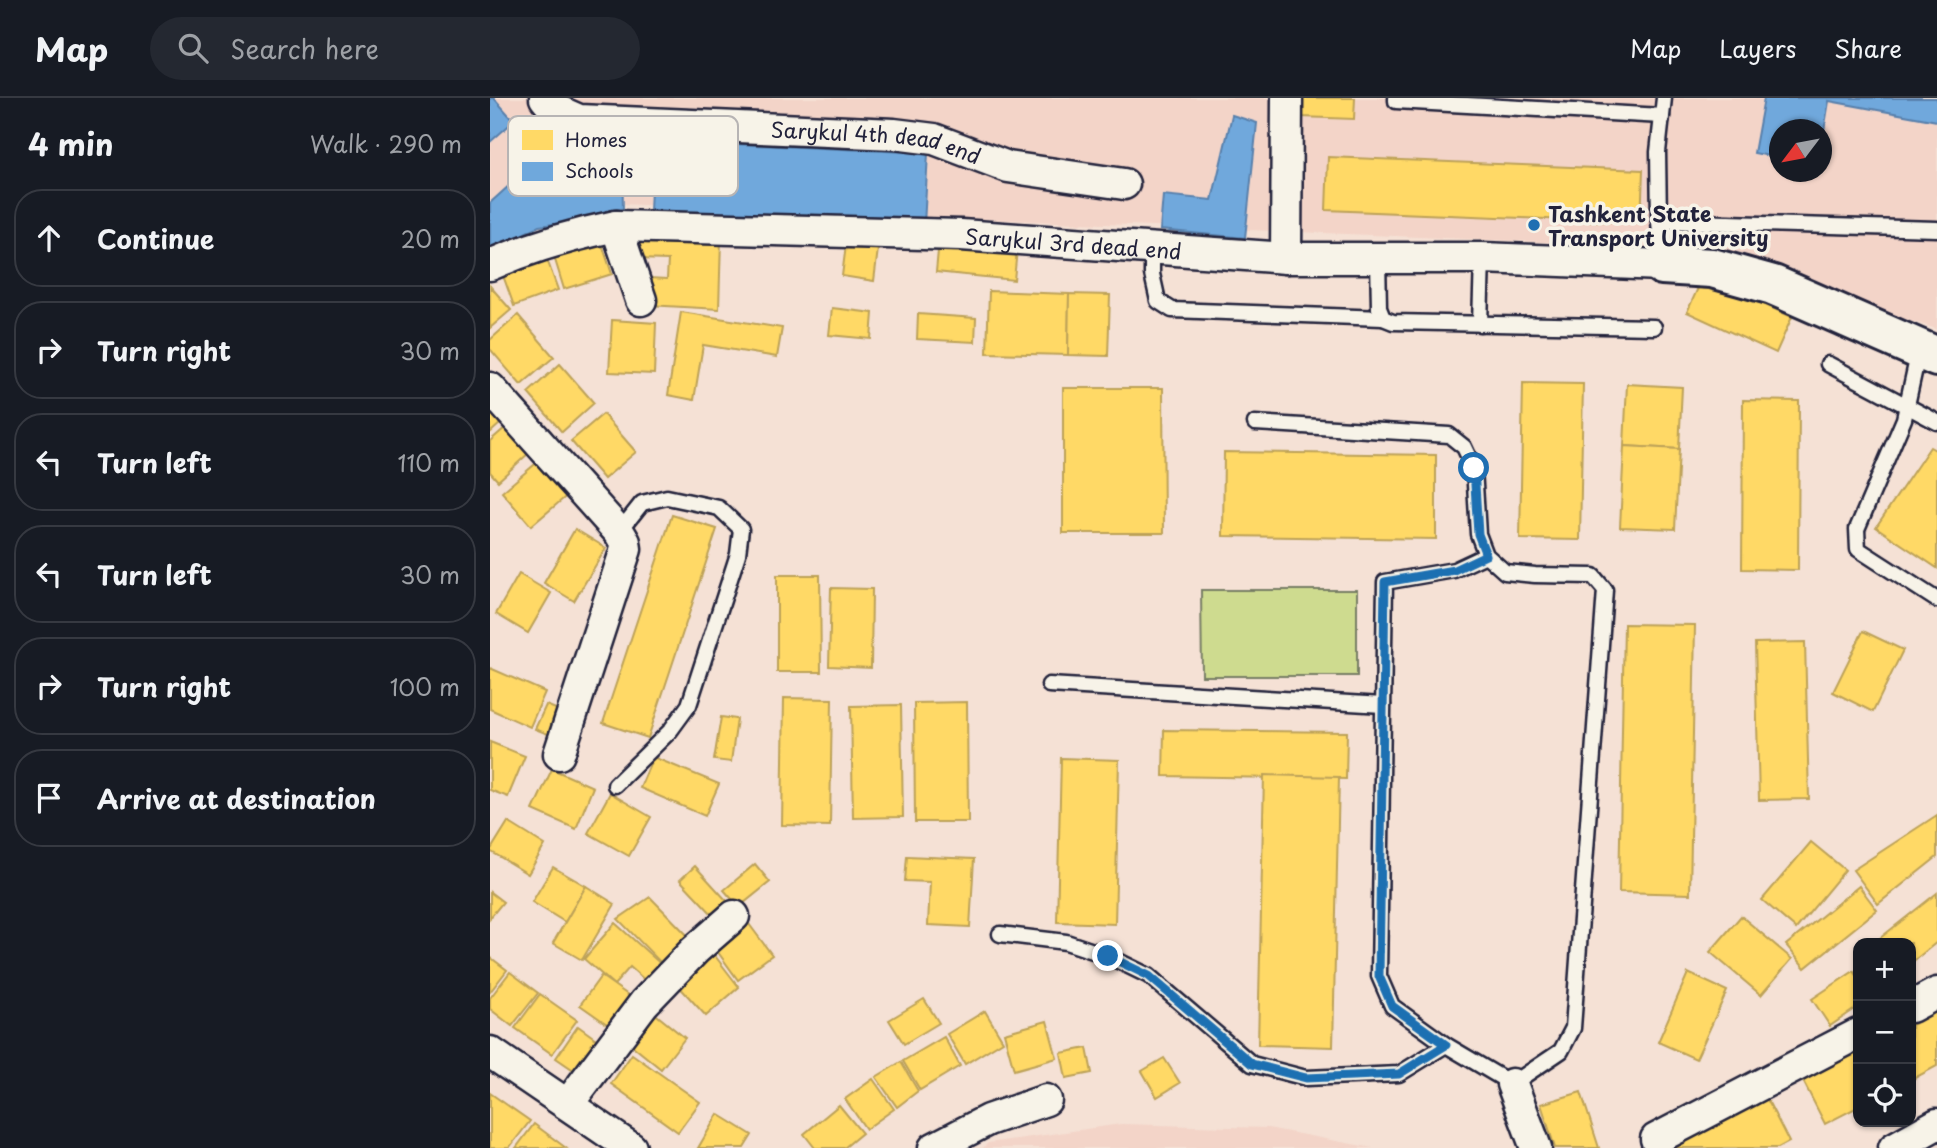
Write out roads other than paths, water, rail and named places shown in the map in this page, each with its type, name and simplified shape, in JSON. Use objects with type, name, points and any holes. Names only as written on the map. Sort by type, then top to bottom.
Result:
[{"type":"street","points":[[1286,258],[1287,98]]},
{"type":"street","name":"Sarykul 4th dead end","points":[[556,102],[574,116]]},
{"type":"street","name":"Sarykul 4th dead end","points":[[738,127],[894,134],[934,139],[1008,167],[1124,184]]},
{"type":"street","points":[[616,226],[641,300]]},
{"type":"street","name":"Sarykul 3rd dead end","points":[[490,265],[567,236],[616,226],[961,235],[1286,258],[1482,258],[1662,265]]},
{"type":"street","points":[[1662,265],[1712,268],[1763,282],[1928,353]]},
{"type":"street","points":[[490,388],[625,542],[626,549],[559,754]]},
{"type":"street","points":[[569,1104],[645,1003],[695,950],[734,916]]},
{"type":"street","points":[[1916,1004],[1937,993]]},
{"type":"street","points":[[1656,1139],[1853,1037]]},
{"type":"street","points":[[490,1052],[631,1148]]},
{"type":"street","points":[[1512,1084],[1536,1148]]},
{"type":"street","points":[[934,1148],[989,1120],[1046,1100]]},
{"type":"street","points":[[1894,1148],[1937,1124]]},
{"type":"lane","points":[[1396,98],[1396,101],[1662,116]]},
{"type":"lane","points":[[1662,265],[1658,152],[1664,98]]},
{"type":"lane","points":[[1659,221],[1937,229]]},
{"type":"lane","points":[[1152,248],[1152,274],[1158,301],[1171,310],[1383,318],[1393,322],[1654,327]]},
{"type":"lane","points":[[1378,258],[1379,308],[1383,318]]},
{"type":"lane","points":[[1480,324],[1482,258]]},
{"type":"lane","points":[[1928,353],[1905,418],[1857,529],[1858,549],[1937,600]]},
{"type":"lane","points":[[1828,364],[1937,422]]},
{"type":"lane","points":[[1255,423],[1450,435],[1464,447],[1474,468],[1478,534],[1486,555],[1505,572],[1593,576],[1605,590],[1573,1028],[1561,1051],[1512,1084],[1446,1045],[1392,1006],[1379,976],[1385,582],[1454,570],[1486,555]]},
{"type":"lane","points":[[615,785],[670,731],[689,705],[738,554],[741,529],[719,508],[667,497],[642,503],[619,533]]},
{"type":"lane","points":[[1049,685],[1383,705]]},
{"type":"lane","points":[[1000,934],[1066,942],[1108,956],[1149,976],[1252,1064],[1306,1078],[1399,1074],[1446,1045]]},
{"type":"place","name":"Tashkent State Transport University","points":[[1534,225]]}]
